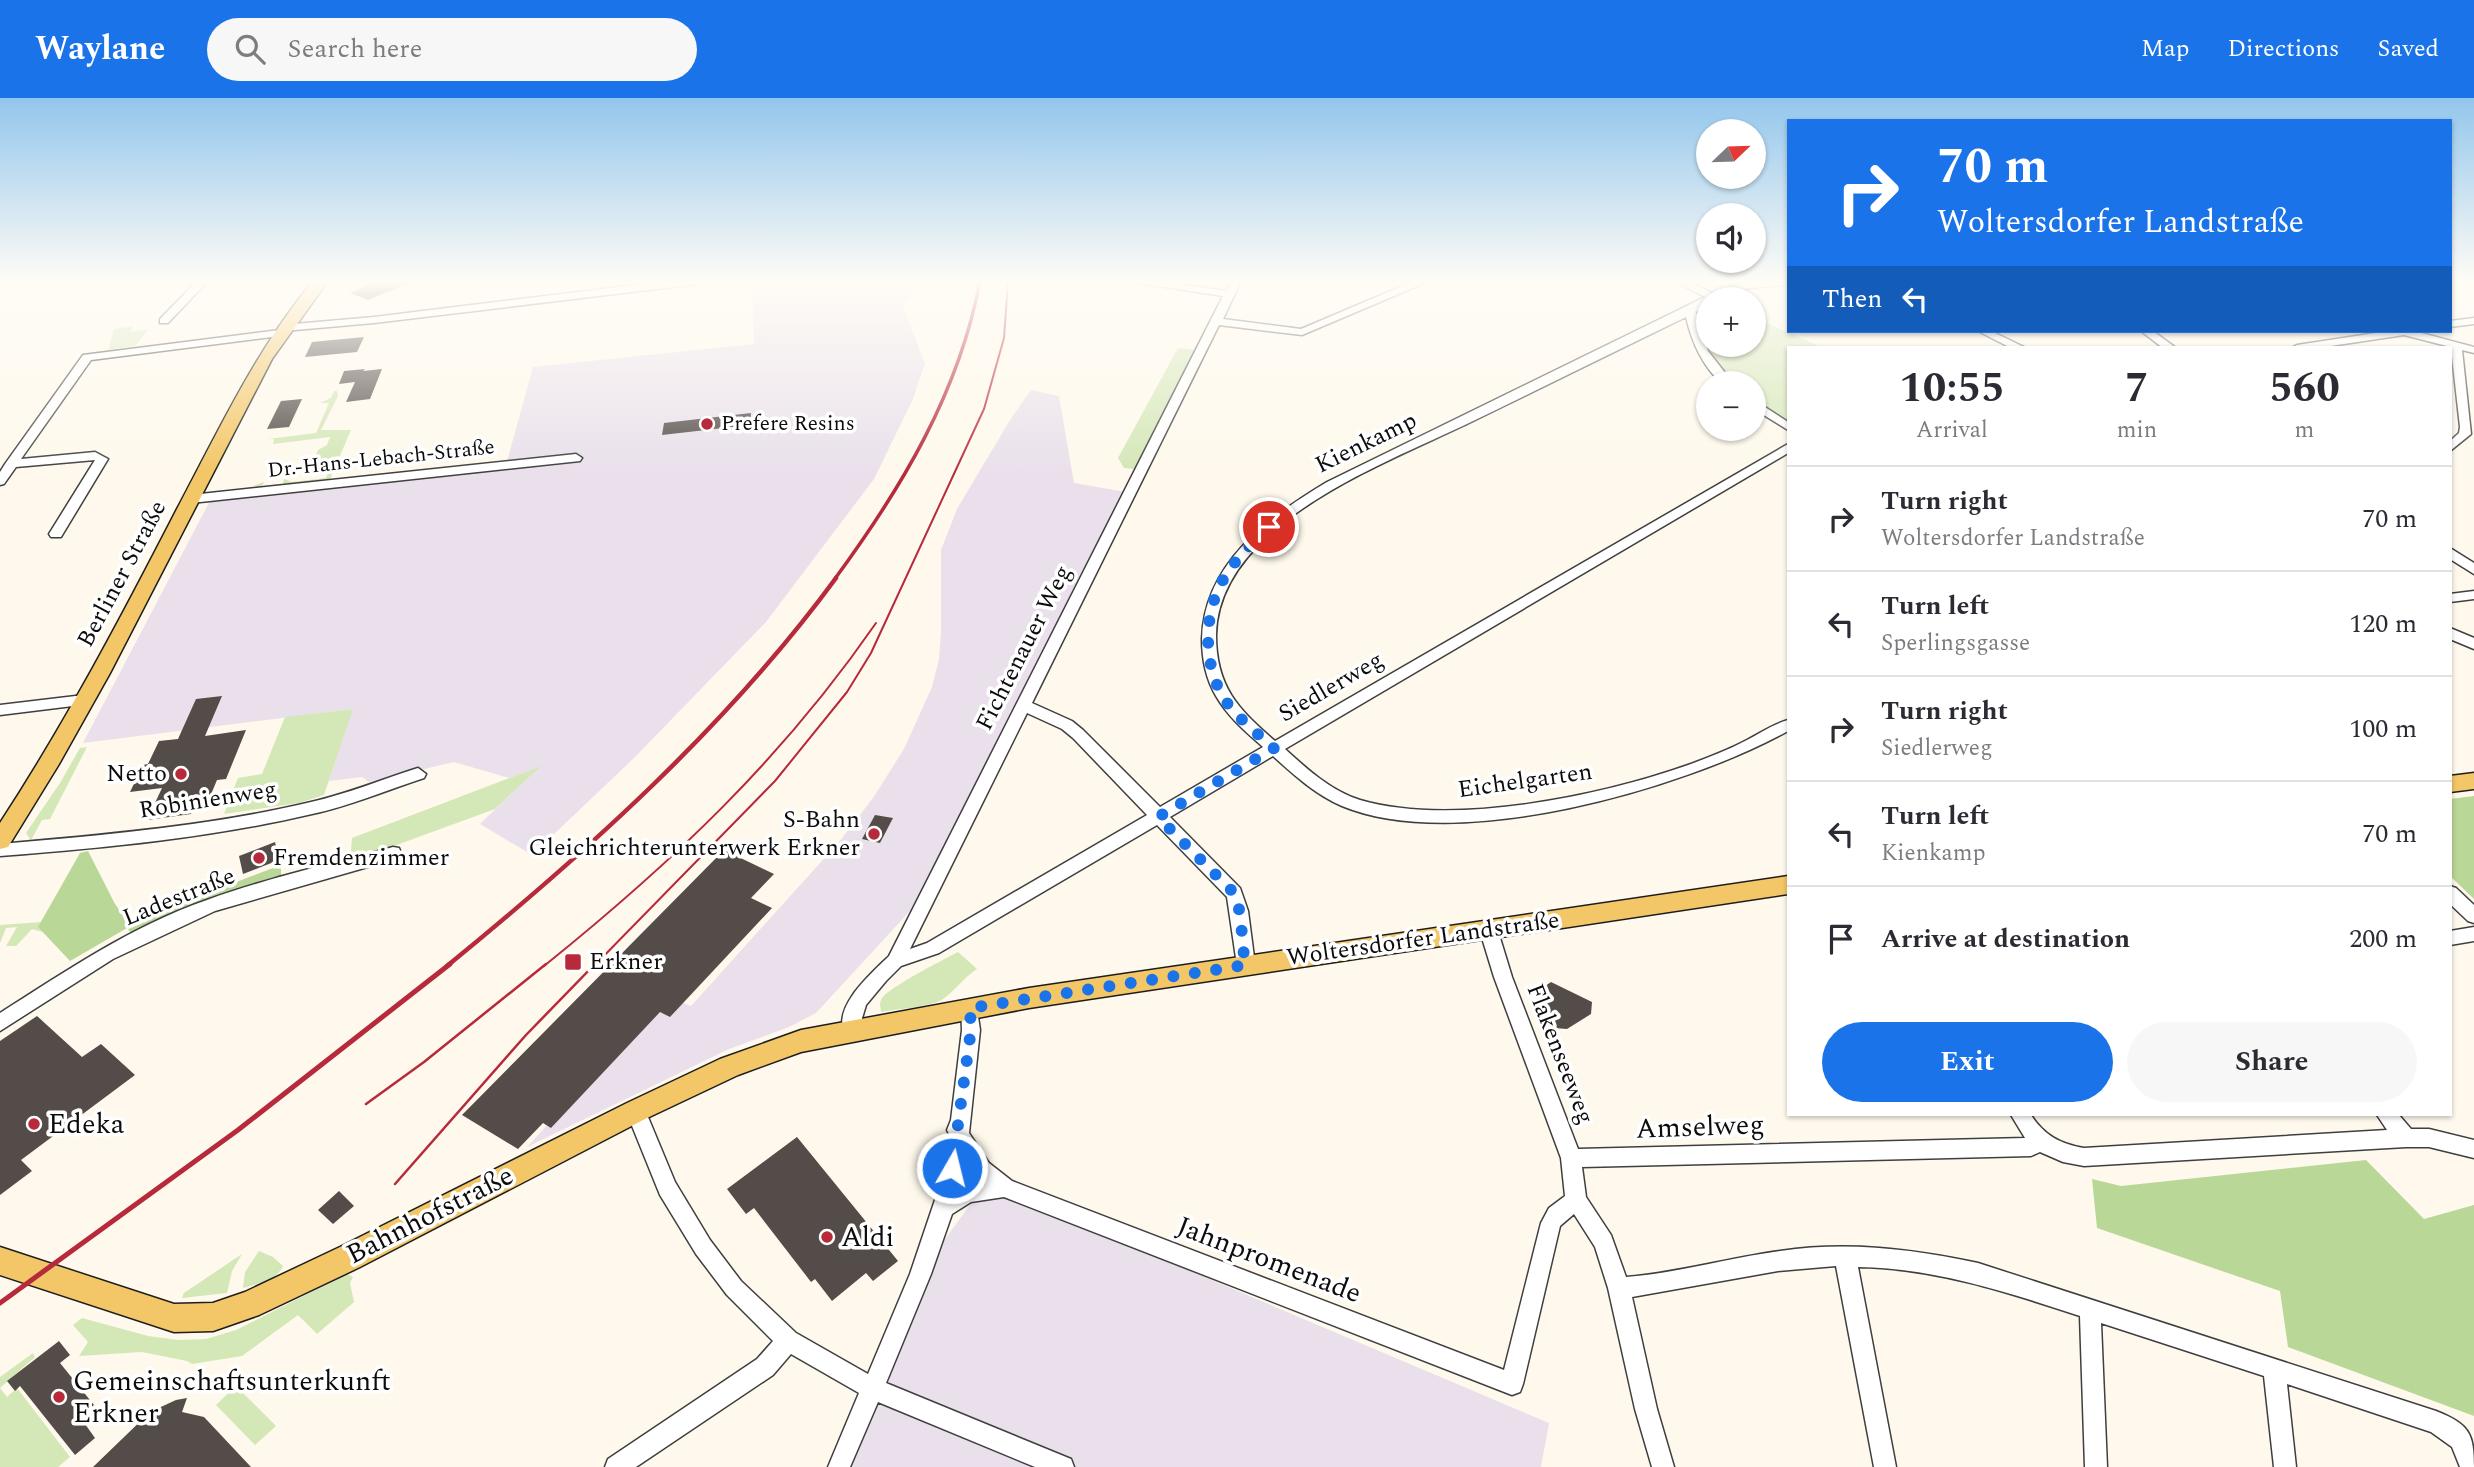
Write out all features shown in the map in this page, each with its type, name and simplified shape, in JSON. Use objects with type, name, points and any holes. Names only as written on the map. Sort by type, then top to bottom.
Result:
[{"type":"main road","name":"Berliner Straße","points":[[0,841],[45,772],[191,499],[254,374],[272,345]]},
{"type":"main road","points":[[2452,785],[2474,781]]},
{"type":"main road","name":"Woltersdorfer Landstraße","points":[[851,1029],[1246,965],[1787,885]]},
{"type":"main road","name":"Bahnhofstraße","points":[[0,1261],[174,1318],[213,1317],[249,1305],[636,1111],[764,1053],[851,1029]]},
{"type":"street","points":[[0,481],[87,357],[174,345]]},
{"type":"street","name":"Fichtenauer Weg","points":[[851,1029],[850,1018],[855,1003],[895,961],[1202,345]]},
{"type":"street","name":"Kienkamp","points":[[1274,748],[1228,704],[1215,683],[1209,649],[1209,620],[1224,577],[1252,544],[1294,506],[1331,485],[1620,345]]},
{"type":"street","points":[[1699,345],[1701,353],[1717,371]]},
{"type":"street","points":[[2452,445],[2465,434],[2466,427],[2456,345],[2474,350]]},
{"type":"street","points":[[1766,412],[1787,426]]},
{"type":"street","name":"Siedlerweg","points":[[895,961],[933,948],[1787,449]]},
{"type":"street","points":[[11,464],[95,456],[102,459],[56,534]]},
{"type":"street","name":"Dr.-Hans-Lebach-Straße","points":[[191,499],[576,458]]},
{"type":"street","points":[[2452,554],[2474,570]]},
{"type":"street","points":[[2452,598],[2474,595]]},
{"type":"street","points":[[2452,634],[2474,644]]},
{"type":"street","points":[[0,710],[84,700]]},
{"type":"street","points":[[1023,705],[1067,725],[1078,734],[1234,893],[1241,909],[1242,947],[1246,965]]},
{"type":"street","name":"Eichelgarten","points":[[1274,748],[1325,792],[1342,800],[1394,812],[1478,814],[1547,806],[1643,783],[1711,762],[1787,725]]},
{"type":"street","name":"Robinienweg","points":[[0,850],[88,843],[254,820],[314,808],[418,774]]},
{"type":"street","name":"Ladestraße","points":[[0,1023],[107,954],[160,927],[211,905],[393,853]]},
{"type":"street","points":[[2452,895],[2474,916]]},
{"type":"street","name":"Flakenseeweg","points":[[1488,928],[1503,977],[1571,1158],[1576,1200],[1604,1242],[1619,1288],[1646,1409],[1663,1467]]},
{"type":"street","points":[[2452,938],[2474,934]]},
{"type":"street","points":[[839,1467],[921,1271],[943,1208],[971,1030],[970,1008]]},
{"type":"street","points":[[636,1111],[667,1188],[697,1238],[734,1288],[788,1341],[872,1388],[1063,1467]]},
{"type":"street","points":[[2022,1116],[2039,1142],[2051,1149],[2084,1157],[2406,1138],[2429,1138],[2474,1149]]},
{"type":"street","points":[[2388,1116],[2406,1138]]},
{"type":"street","name":"Jahnpromenade","points":[[957,1130],[969,1156],[987,1177],[1005,1188],[1512,1384],[1551,1223],[1556,1215],[1576,1200]]},
{"type":"street","name":"Amselweg","points":[[1571,1158],[2031,1147],[2039,1142]]},
{"type":"street","name":"Jahnpromenade","points":[[943,1208],[961,1195],[981,1188],[1005,1188]]},
{"type":"street","points":[[1619,1288],[1779,1261],[1845,1255],[1954,1267],[2006,1281],[2436,1422],[2457,1434],[2469,1453],[2472,1467]]},
{"type":"street","points":[[1845,1255],[1885,1467]]},
{"type":"street","points":[[2090,1310],[2095,1467]]},
{"type":"street","points":[[616,1467],[765,1367],[788,1341]]},
{"type":"street","points":[[2274,1369],[2285,1467]]},
{"type":"shaded area","name":"Prefere Resins","points":[[745,345],[918,345],[925,364],[912,401],[874,479],[766,622],[634,758],[532,855],[480,824],[539,767],[509,778],[454,762],[369,782],[362,777],[329,781],[352,709],[83,743],[212,497],[506,465],[533,367]]},
{"type":"shaded area","points":[[1031,390],[1059,396],[1074,483],[1126,492],[921,899],[816,1013],[789,1027],[729,1049],[527,1147],[666,996],[691,1006],[839,842],[873,798],[904,749],[932,687],[939,659],[941,634],[941,550],[957,509]]},
{"type":"shaded area","points":[[981,1190],[1004,1192],[1549,1423],[1541,1467],[845,1467],[934,1254]]},
{"type":"green space","points":[[109,345],[136,345],[135,346],[108,350]]},
{"type":"green space","points":[[1766,345],[1819,346],[1787,346],[1787,422],[1766,408],[1766,371],[1722,371],[1711,357],[1766,357]]},
{"type":"green space","points":[[1178,348],[1194,350],[1135,469],[1124,468],[1118,458]]},
{"type":"green space","points":[[334,391],[337,391],[338,396],[321,430],[351,430],[330,479],[260,488],[253,486],[264,482],[262,486],[283,484],[284,479],[292,482],[326,478],[331,466],[311,465],[318,450],[327,445],[330,437],[273,444],[274,439],[268,439],[316,433],[329,403],[320,403],[331,398]]},
{"type":"green space","points":[[353,709],[324,795],[299,803],[224,814],[238,778],[262,774],[285,717]]},
{"type":"green space","points":[[87,747],[50,819],[42,820],[31,840],[26,833],[80,748]]},
{"type":"green space","points":[[541,766],[495,809],[350,862],[352,838]]},
{"type":"green space","points":[[2474,796],[2474,899],[2452,878],[2452,799]]},
{"type":"green space","points":[[88,851],[115,904],[132,927],[168,908],[281,865],[281,877],[223,894],[131,933],[127,928],[70,961],[38,927],[80,853]]},
{"type":"green space","points":[[41,922],[39,927],[43,932],[32,929],[16,946],[6,946],[17,927],[6,928],[0,943],[0,925]]},
{"type":"green space","points":[[958,952],[977,969],[943,999],[931,1004],[881,1012],[880,1004],[885,995],[916,974]]},
{"type":"green space","points":[[2366,1160],[2424,1219],[2474,1205],[2474,1416],[2288,1347],[2280,1291],[2097,1228],[2092,1179],[2121,1186]]},
{"type":"green space","points":[[259,1251],[273,1257],[283,1266],[271,1278],[243,1288],[245,1272]]},
{"type":"green space","points":[[242,1254],[232,1271],[227,1293],[182,1298],[184,1293]]},
{"type":"green space","points":[[347,1274],[353,1277],[350,1283],[354,1302],[317,1334],[298,1315],[242,1356],[192,1364],[142,1352],[79,1356],[88,1342],[73,1325],[82,1318],[148,1336],[178,1340],[206,1339],[236,1330]]},
{"type":"green space","points":[[33,1353],[35,1357],[0,1388],[0,1377]]},
{"type":"green space","points":[[236,1386],[276,1426],[255,1445],[216,1405]]},
{"type":"green space","points":[[0,1388],[7,1397],[17,1388],[70,1457],[58,1467],[0,1467]]},
{"type":"building","points":[[311,345],[360,345],[357,352],[305,357]]},
{"type":"building","points":[[365,369],[363,371],[382,369],[370,399],[346,402],[355,382],[339,384],[344,371]]},
{"type":"building","points":[[302,399],[289,427],[267,429],[281,401]]},
{"type":"building","name":"Prefere Resins","points":[[751,413],[750,425],[662,435],[664,423]]},
{"type":"building","points":[[222,696],[205,736],[246,730],[226,779],[217,780],[209,799],[197,801],[191,814],[147,820],[162,788],[130,792],[143,765],[148,764],[159,741],[178,739],[196,699]]},
{"type":"building","name":"S-Bahn Gleichrichterunterwerk Erkner","points":[[875,815],[893,818],[880,843],[862,839]]},
{"type":"building","name":"Fremdenzimmer","points":[[275,842],[279,860],[243,874],[239,856]]},
{"type":"building","points":[[724,850],[774,874],[751,898],[772,908],[670,1017],[660,1012],[551,1128],[543,1123],[518,1149],[462,1115]]},
{"type":"building","points":[[1551,982],[1592,1002],[1591,1014],[1567,1029],[1554,1028],[1535,993]]},
{"type":"building","name":"Edeka","points":[[37,1016],[82,1057],[101,1044],[135,1075],[21,1160],[32,1171],[0,1195],[0,1041]]},
{"type":"building","name":"Aldi","points":[[797,1137],[898,1261],[873,1281],[866,1273],[832,1301],[815,1279],[811,1282],[754,1208],[746,1214],[727,1189]]},
{"type":"building","points":[[339,1191],[354,1206],[333,1224],[318,1210]]},
{"type":"building","name":"Gemeinschaftsunterkunft Erkner","points":[[59,1341],[70,1355],[60,1363],[94,1405],[80,1417],[95,1438],[75,1455],[20,1386],[15,1391],[7,1381]]},
{"type":"building","points":[[187,1398],[182,1412],[204,1417],[251,1467],[93,1467],[150,1412]]},
{"type":"tram line","points":[[594,966],[775,781],[847,692],[871,653],[984,409],[1002,345]]},
{"type":"tram line","points":[[544,966],[637,888],[723,807],[802,719],[876,623]]},
{"type":"tram line","points":[[366,1104],[424,1062],[546,964]]},
{"type":"tram line","points":[[395,1184],[526,1035],[595,964]]},
{"type":"railway","points":[[834,580],[904,475],[942,401],[963,345]]},
{"type":"railway","points":[[447,966],[552,878],[654,784],[749,684],[836,578]]},
{"type":"railway","points":[[0,1303],[238,1130],[450,964]]},
{"type":"place","name":"Prefere Resins","points":[[707,424]]},
{"type":"place","name":"Netto","points":[[181,774]]},
{"type":"place","name":"S-Bahn Gleichrichterunterwerk Erkner","points":[[874,834]]},
{"type":"place","name":"Fremdenzimmer","points":[[259,858]]},
{"type":"place","name":"Erkner","points":[[573,962]]},
{"type":"place","name":"Edeka","points":[[34,1124]]},
{"type":"place","name":"Aldi","points":[[827,1237]]},
{"type":"place","name":"Gemeinschaftsunterkunft Erkner","points":[[59,1397]]},
{"type":"route","points":[[952,1168],[972,1024],[970,1008],[1246,965],[1242,947],[1241,909],[1234,893],[1158,817],[1274,748],[1228,704],[1215,683],[1208,638],[1209,620],[1224,577],[1269,527]]}]
